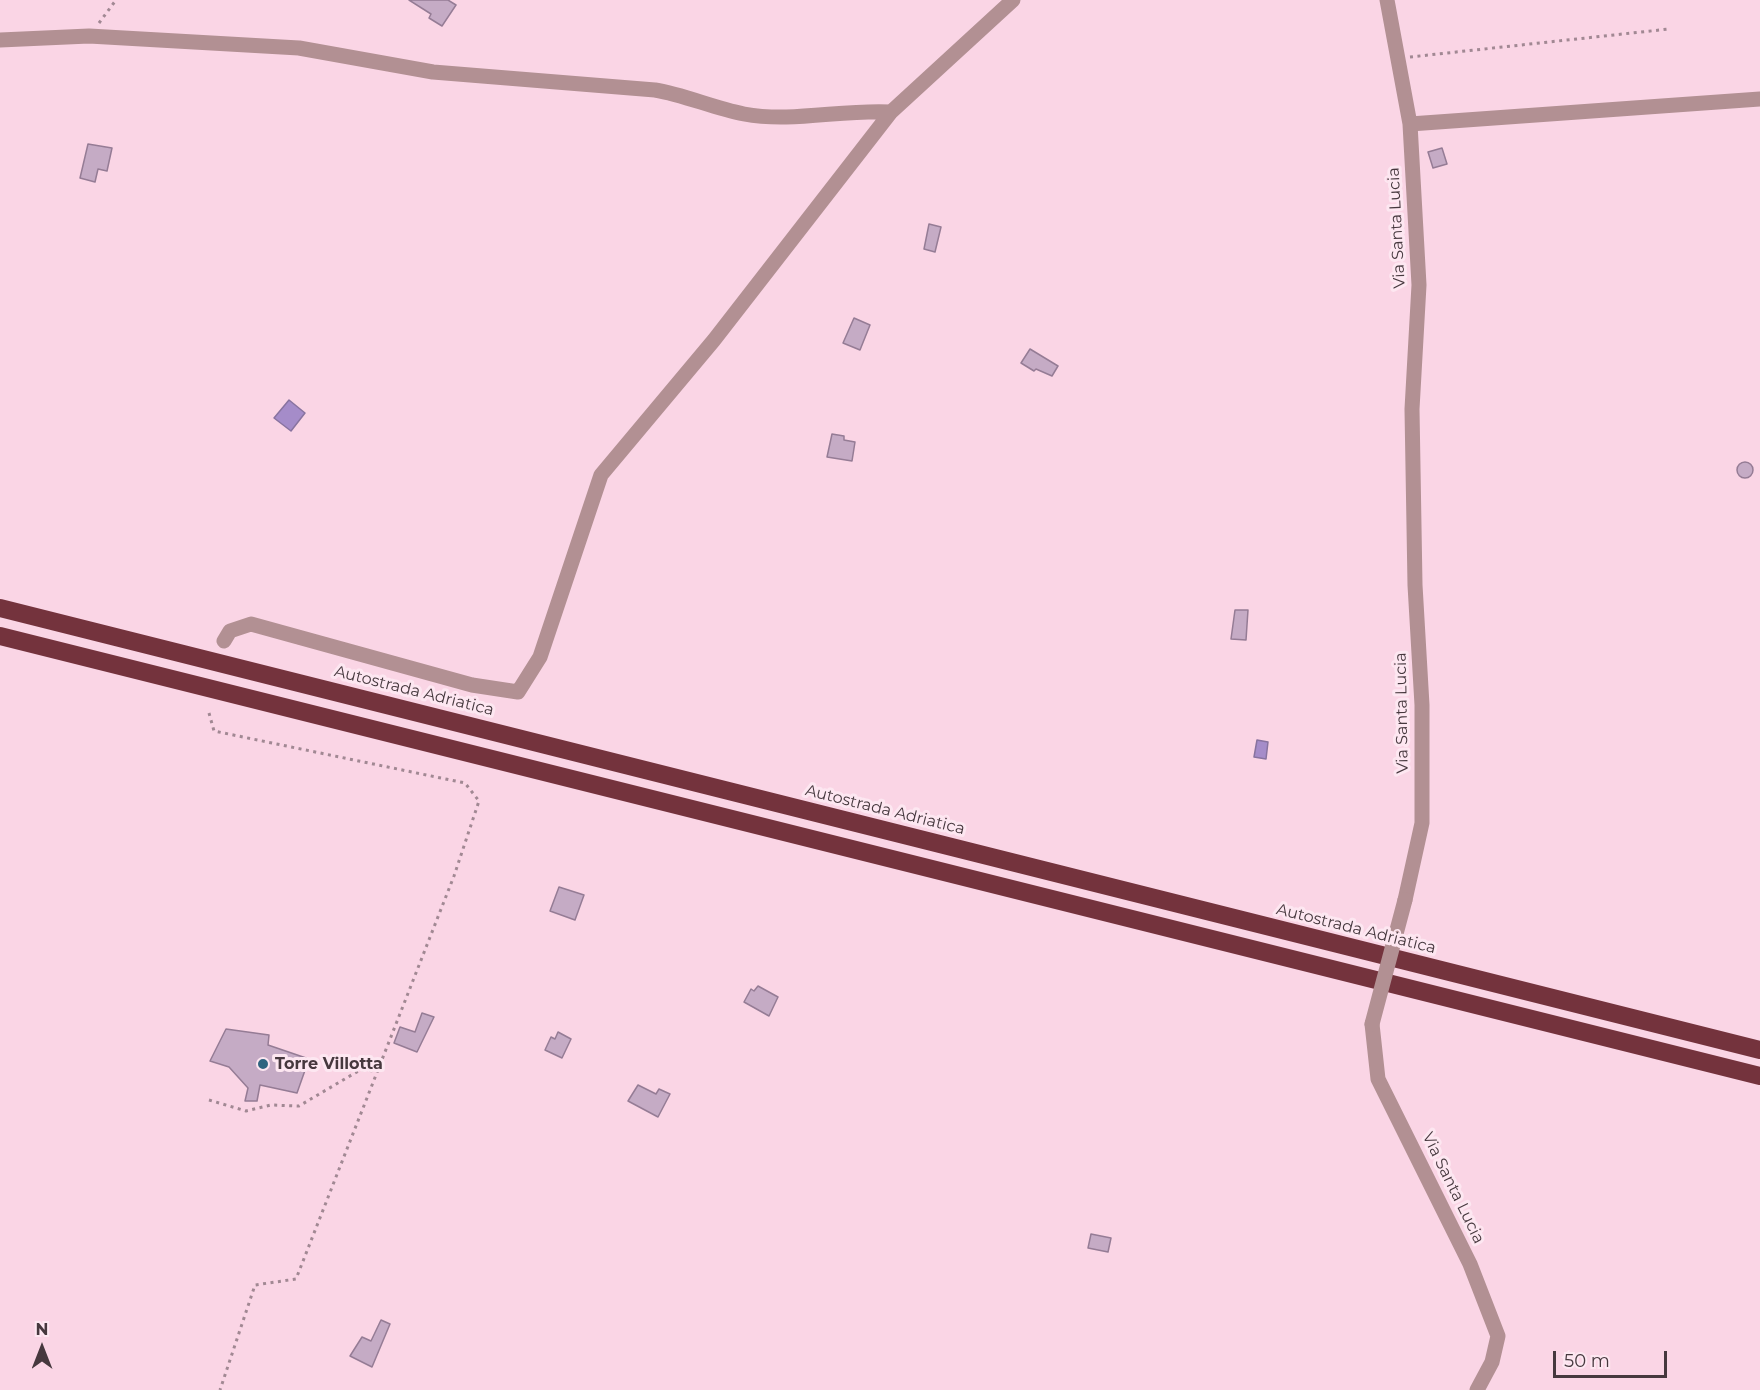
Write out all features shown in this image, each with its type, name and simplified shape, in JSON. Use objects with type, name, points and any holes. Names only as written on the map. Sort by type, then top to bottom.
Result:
[{"type":"highway","name":"Autostrada Adriatica","points":[[0,608],[1760,1050]]},
{"type":"highway","points":[[0,636],[1760,1077]]},
{"type":"street","points":[[224,641],[230,631],[251,624],[472,685],[518,692],[540,657],[601,475],[714,340],[891,112],[1013,0]]},
{"type":"street","name":"Via Santa Lucia","points":[[1387,0],[1400,58],[1410,124],[1419,285],[1412,409],[1415,585],[1422,705],[1422,823],[1372,1024],[1378,1079],[1470,1264],[1498,1336],[1492,1362],[1477,1390]]},
{"type":"street","points":[[0,40],[89,36],[299,48],[433,72],[655,90],[681,94],[743,114],[816,117],[871,111],[891,112]]},
{"type":"street","points":[[1410,124],[1760,99]]},
{"type":"path","points":[[89,36],[116,0]]},
{"type":"path","points":[[1400,58],[1669,29]]},
{"type":"path","points":[[208,713],[214,731],[465,783],[480,801],[454,876],[296,1279],[255,1285],[220,1390]]},
{"type":"path","points":[[209,1100],[246,1112],[271,1105],[299,1106],[360,1070],[376,1071]]},
{"type":"shaded area","points":[[289,400],[305,413],[291,431],[274,418]]},
{"type":"shaded area","points":[[1257,740],[1268,742],[1266,759],[1254,757]]},
{"type":"building","points":[[409,0],[448,0],[456,5],[442,26],[429,18],[431,14]]},
{"type":"building","points":[[88,144],[112,148],[107,171],[98,169],[95,182],[80,178]]},
{"type":"building","points":[[1442,148],[1447,164],[1433,168],[1428,152]]},
{"type":"building","points":[[929,224],[941,227],[935,252],[924,249]]},
{"type":"building","points":[[854,318],[870,325],[860,350],[843,343]]},
{"type":"building","points":[[1030,349],[1058,366],[1052,376],[1036,369],[1034,371],[1021,363]]},
{"type":"building","points":[[832,434],[844,436],[844,440],[855,442],[852,461],[827,457]]},
{"type":"building","points":[[1745,462],[1753,470],[1745,478],[1737,470]]},
{"type":"building","points":[[1235,610],[1248,610],[1246,640],[1231,639]]},
{"type":"building","points":[[559,887],[584,895],[575,920],[550,911]]},
{"type":"building","points":[[758,986],[778,997],[769,1016],[744,1002],[751,989],[754,991]]},
{"type":"building","points":[[422,1013],[434,1017],[417,1052],[394,1043],[400,1027],[415,1032]]},
{"type":"building","name":"Torre Villotta","points":[[226,1029],[269,1035],[268,1045],[309,1059],[297,1093],[260,1085],[257,1101],[245,1101],[248,1088],[229,1067],[210,1061]]},
{"type":"building","points":[[558,1032],[571,1039],[562,1058],[545,1050],[551,1037],[555,1039]]},
{"type":"building","points":[[638,1085],[656,1094],[659,1089],[670,1094],[658,1117],[628,1101]]},
{"type":"building","points":[[1091,1234],[1111,1238],[1108,1252],[1088,1248]]},
{"type":"building","points":[[381,1320],[390,1324],[372,1367],[350,1356],[362,1337],[371,1341]]},
{"type":"place","name":"Torre Villotta","points":[[263,1064]]}]
